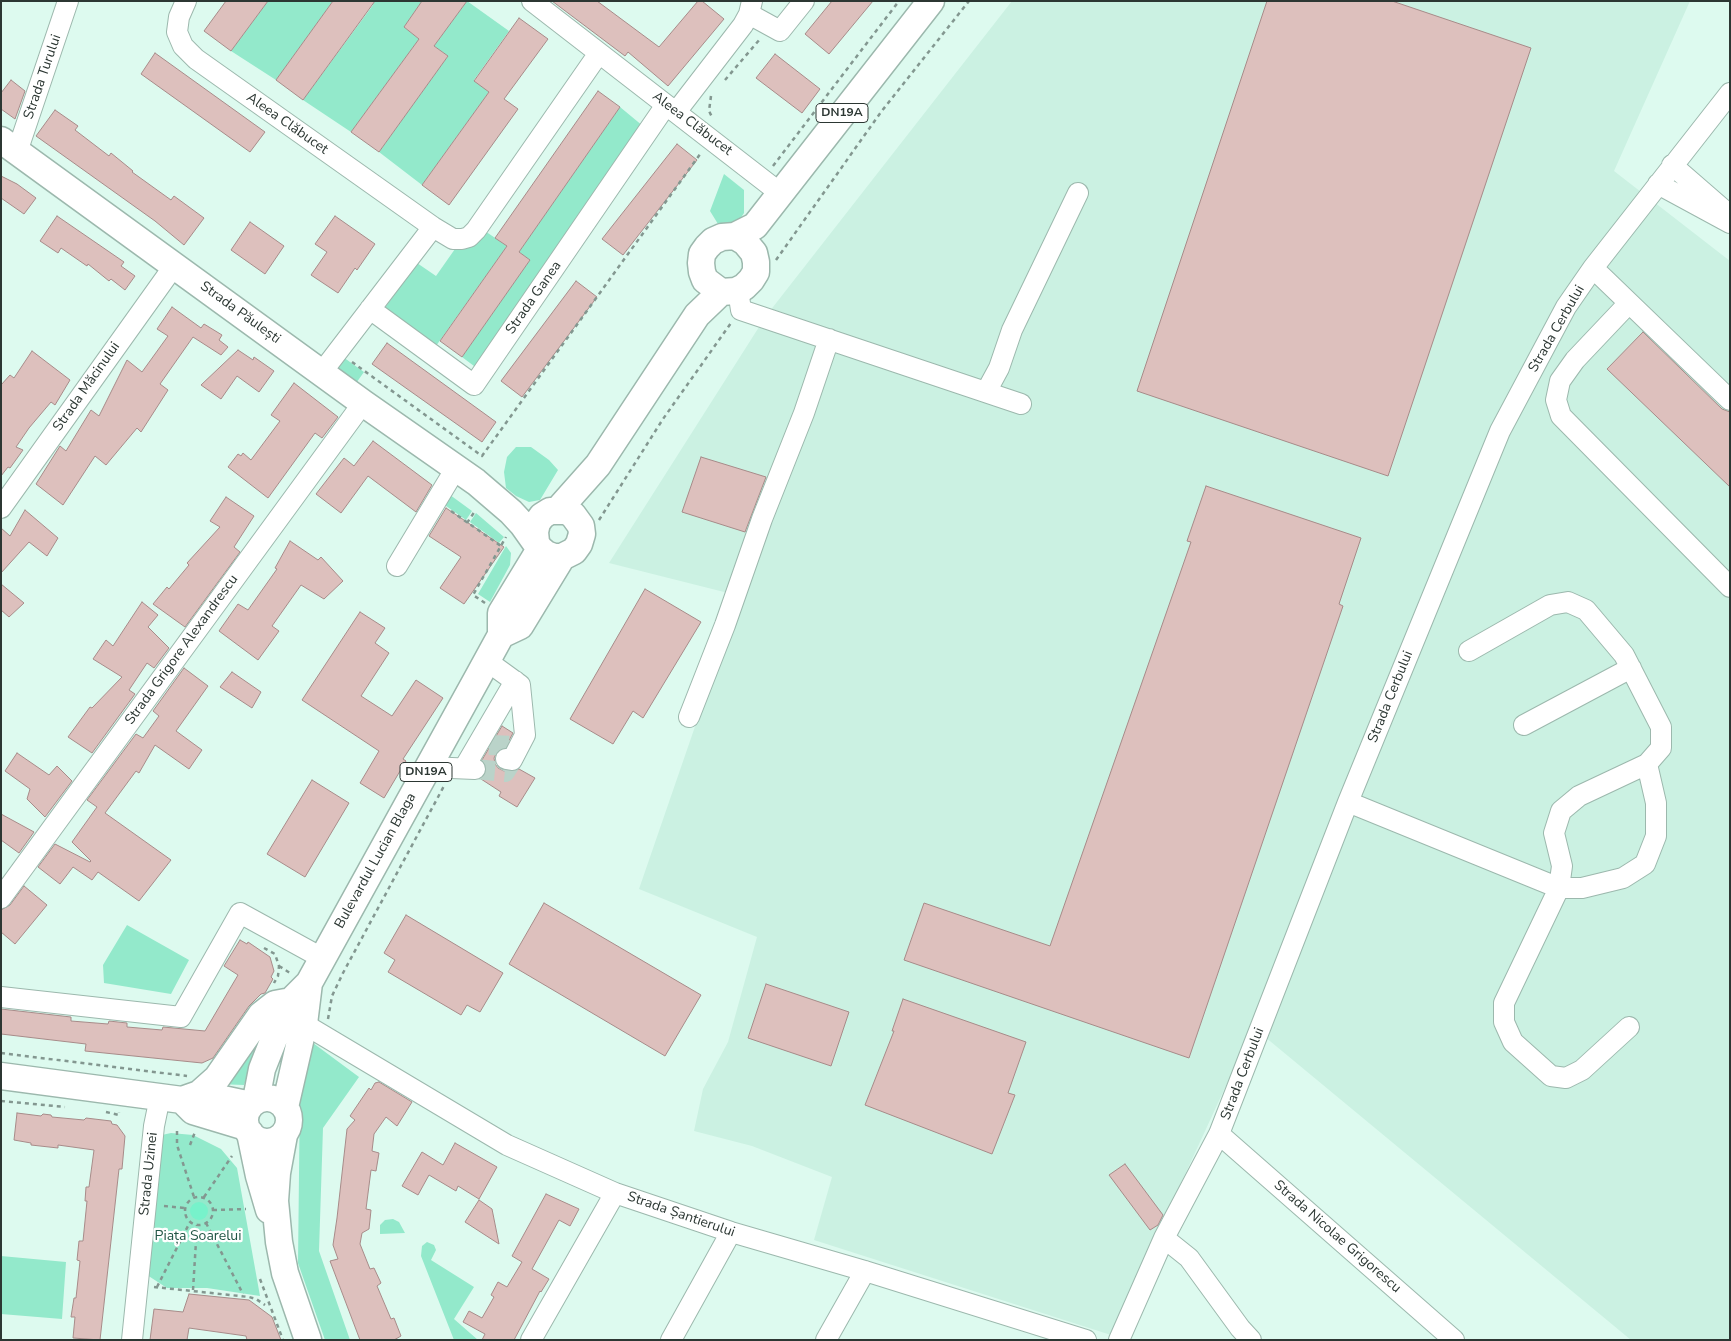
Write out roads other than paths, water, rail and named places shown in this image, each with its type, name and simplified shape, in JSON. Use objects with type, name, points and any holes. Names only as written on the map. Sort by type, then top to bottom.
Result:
[{"type":"main road","name":"DN19A","points":[[754,244],[780,193],[931,1]]},
{"type":"main road","name":"Strada Păulești","points":[[9,146],[479,484],[511,512],[546,549]]},
{"type":"main road","points":[[726,293],[702,272],[702,254],[713,240],[722,237],[754,244]]},
{"type":"main road","name":"Bulevardul Lucian Blaga","points":[[501,635],[531,623],[546,549],[534,532],[542,516],[554,510],[584,482],[613,442],[697,315],[726,293],[744,287],[751,280],[756,272],[754,244]]},
{"type":"main road","name":"Bulevardul Lucian Blaga","points":[[546,549],[574,551],[579,544],[582,534],[588,526],[592,494],[613,442]]},
{"type":"main road","name":"Strada Păulești","points":[[479,484],[513,502],[534,509],[554,510]]},
{"type":"main road","points":[[554,510],[566,511],[588,526]]},
{"type":"main road","name":"Bulevardul Lucian Blaga","points":[[279,1242],[258,1176],[251,1116],[262,1070],[291,989],[322,958],[501,635],[501,614],[522,578],[546,549]]},
{"type":"main road","name":"Bulevardul Lucian Blaga","points":[[285,1108],[315,1025],[291,989]]},
{"type":"main road","points":[[183,1092],[217,1078],[261,1016],[291,989]]},
{"type":"main road","points":[[4,1077],[183,1092],[251,1116]]},
{"type":"main road","points":[[272,1098],[280,1102],[285,1108],[289,1121],[288,1128],[284,1135],[276,1140],[266,1142],[257,1139],[251,1116],[272,1098]]},
{"type":"main road","name":"Bulevardul Lucian Blaga","points":[[284,1135],[277,1172],[275,1201],[279,1242],[285,1273],[308,1340]]},
{"type":"street","name":"Strada Turului","points":[[9,146],[68,1]]},
{"type":"street","name":"Aleea Clăbucet","points":[[186,1],[179,17],[177,32],[183,46],[196,59],[433,227],[453,239],[462,239],[476,230],[599,53]]},
{"type":"street","points":[[750,8],[780,32],[804,1]]},
{"type":"street","name":"Aleea Clăbucet","points":[[543,5],[599,53],[780,193]]},
{"type":"street","name":"Strada Ganea","points":[[370,309],[474,385],[671,109],[725,49],[743,25],[750,8]]},
{"type":"street","name":"Strada Cerbului","points":[[1119,1340],[1164,1238],[1219,1134],[1348,802],[1500,431],[1566,307],[1593,268],[1730,93]]},
{"type":"street","points":[[1672,165],[1730,215]]},
{"type":"street","points":[[1658,184],[1730,223]]},
{"type":"street","points":[[986,392],[999,368],[1012,330],[1078,193]]},
{"type":"street","points":[[322,372],[433,227]]},
{"type":"street","name":"Strada Măcinului","points":[[1,508],[174,266]]},
{"type":"street","points":[[1593,268],[1730,400]]},
{"type":"street","points":[[726,293],[829,339],[1021,404]]},
{"type":"street","points":[[1629,303],[1575,360],[1560,381],[1556,400],[1561,416],[1730,586]]},
{"type":"street","points":[[689,717],[725,625],[762,518],[804,413],[829,339]]},
{"type":"street","name":"Strada Grigore Alexandrescu","points":[[1,898],[363,402]]},
{"type":"street","points":[[397,566],[456,468]]},
{"type":"street","points":[[522,578],[524,594],[515,613],[531,623]]},
{"type":"street","points":[[1470,651],[1550,605],[1568,602],[1586,610],[1624,655],[1661,727],[1661,748],[1647,764],[1579,796],[1561,811],[1554,833],[1562,866],[1559,888],[1504,1003],[1504,1022],[1513,1042],[1551,1076],[1566,1078],[1582,1070],[1629,1027]]},
{"type":"street","points":[[487,661],[520,685],[493,753]]},
{"type":"street","points":[[1524,725],[1631,668]]},
{"type":"street","points":[[493,753],[515,681]]},
{"type":"street","points":[[428,767],[493,753]]},
{"type":"street","points":[[1348,802],[1559,888],[1582,888],[1622,878],[1645,864],[1656,836],[1656,803],[1647,764]]},
{"type":"street","points":[[1,997],[181,1018],[240,913],[322,958]]},
{"type":"street","name":"Strada Șantierului","points":[[315,1025],[507,1145],[615,1193],[731,1232],[1086,1340]]},
{"type":"street","name":"Strada Uzinei","points":[[132,1340],[154,1126],[183,1092]]},
{"type":"street","name":"Strada Nicolae Grigorescu","points":[[1219,1134],[1454,1340]]},
{"type":"street","points":[[531,1340],[615,1193]]},
{"type":"street","points":[[671,1340],[731,1232]]},
{"type":"street","points":[[1164,1238],[1189,1258],[1240,1328],[1251,1340]]},
{"type":"street","points":[[826,1340],[864,1271]]},
{"type":"tunnel","points":[[489,745],[514,746]]},
{"type":"tunnel","points":[[475,769],[505,772],[510,764]]},
{"type":"park label","name":"Piața Soarelui","points":[[198,1237]]}]
